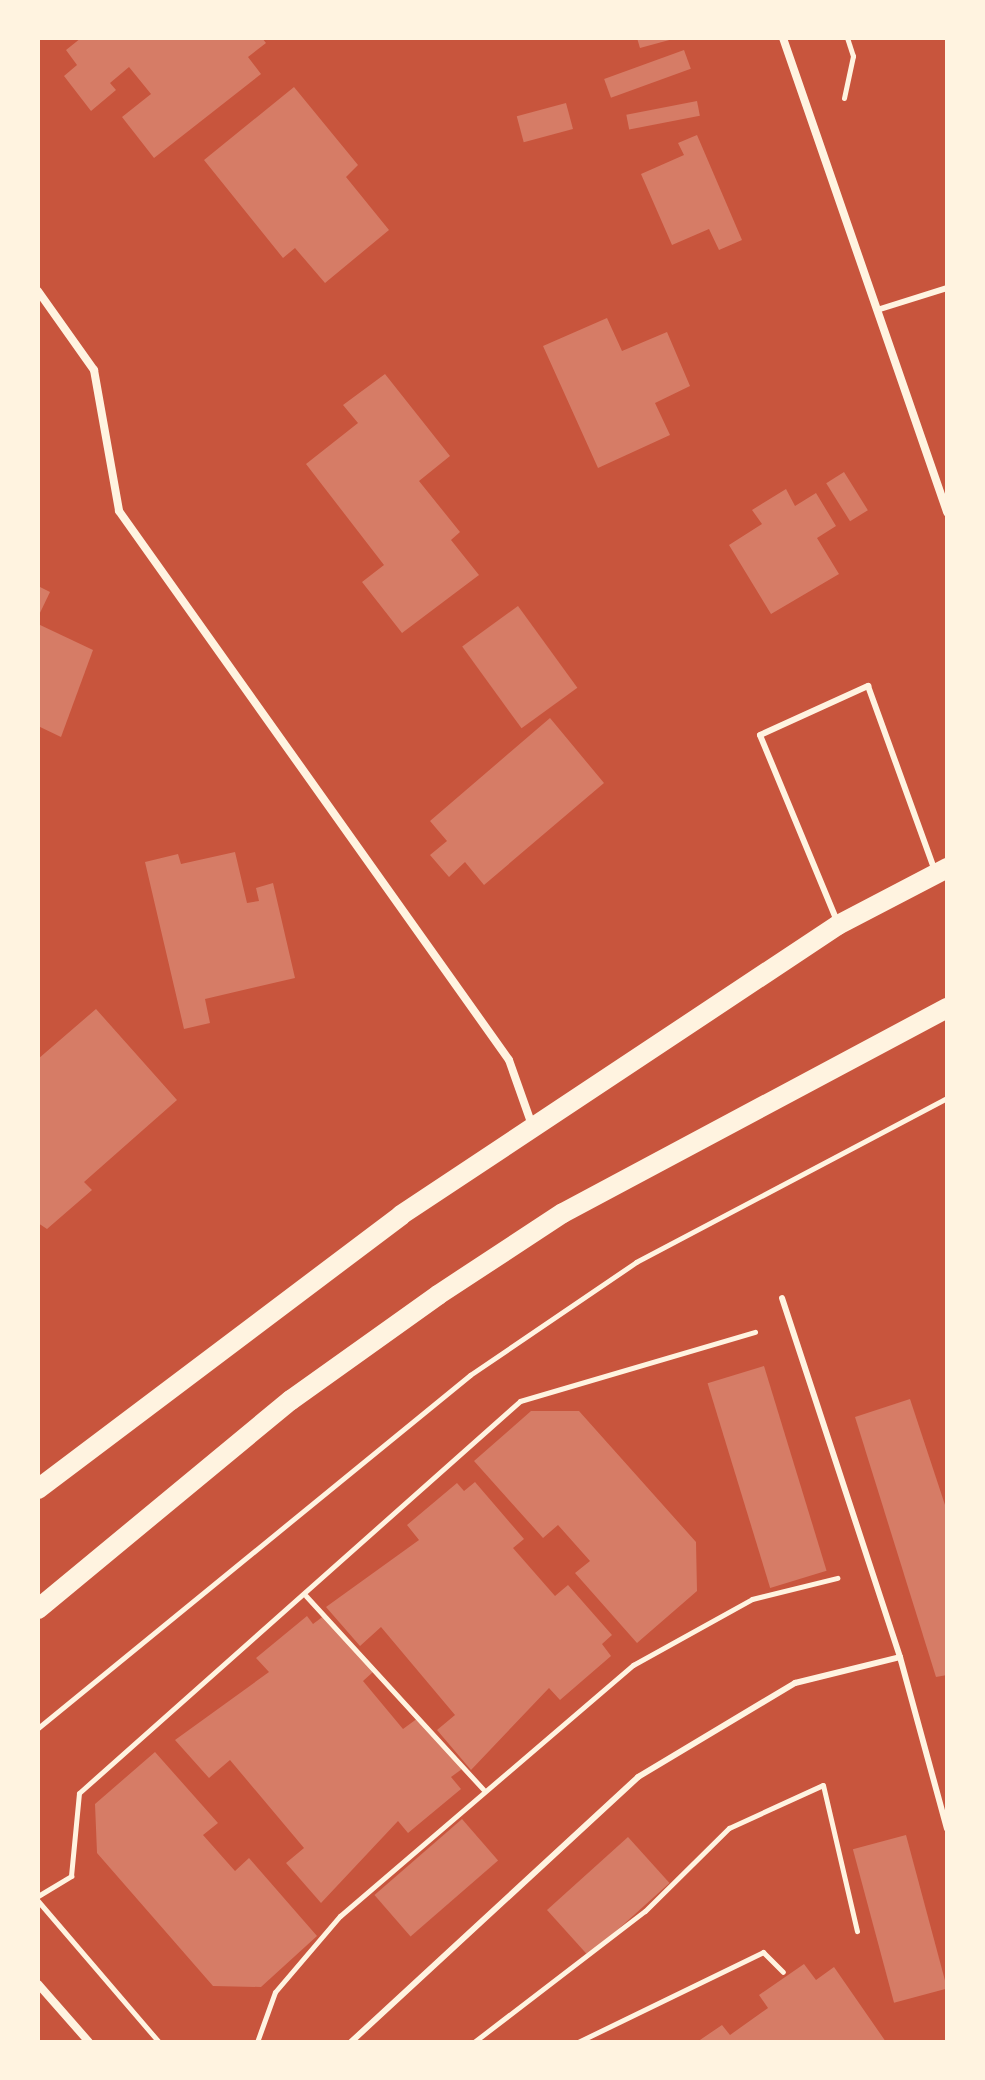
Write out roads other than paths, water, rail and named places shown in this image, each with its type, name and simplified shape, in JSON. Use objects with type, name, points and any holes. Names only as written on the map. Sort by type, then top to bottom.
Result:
[{"type":"main road","points":[[38,1489],[249,1323],[532,1125],[838,925],[942,872]]},
{"type":"main road","points":[[38,1609],[291,1400],[450,1287],[563,1213],[947,1008]]},
{"type":"street","points":[[783,38],[947,512]]},
{"type":"street","points":[[38,291],[94,370],[119,511],[509,1060],[532,1125]]},
{"type":"street","points":[[38,1984],[89,2042]]},
{"type":"lane","points":[[877,310],[947,288]]},
{"type":"lane","points":[[838,925],[760,735],[868,686],[942,872]]},
{"type":"lane","points":[[782,1298],[900,1657],[947,1829]]},
{"type":"lane","points":[[351,2042],[638,1777],[795,1683],[900,1657]]}]
